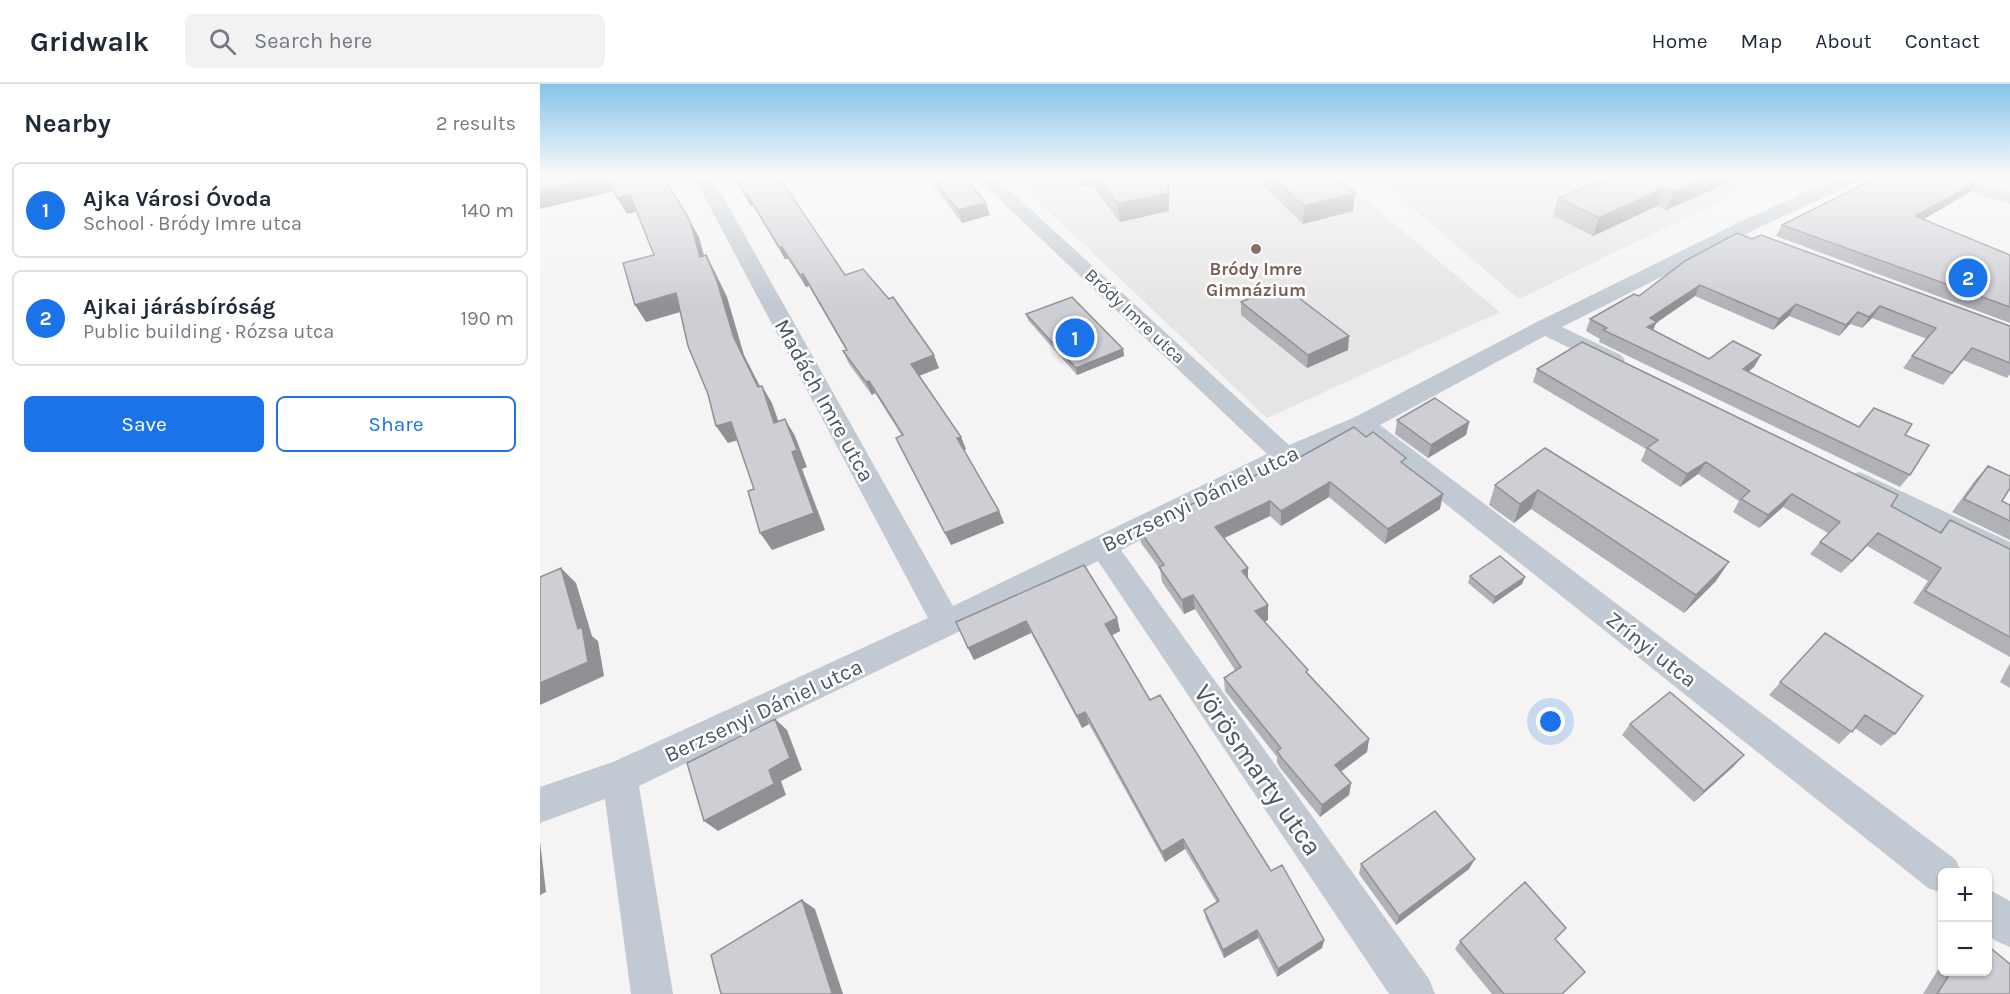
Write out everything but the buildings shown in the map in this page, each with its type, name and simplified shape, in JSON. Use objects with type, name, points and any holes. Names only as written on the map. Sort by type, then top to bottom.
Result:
[{"type":"street","name":"Madách Imre utca","points":[[726,219],[947,623]]},
{"type":"street","name":"Bródy Imre utca","points":[[1032,219],[1285,456]]},
{"type":"street","name":"Berzsenyi Dániel utca","points":[[540,805],[620,777],[947,623],[1285,456],[1362,424],[1545,327],[1749,235],[1777,219]]},
{"type":"street","points":[[1545,327],[1635,371]]},
{"type":"street","name":"Zrínyi utca","points":[[1362,424],[1938,871]]},
{"type":"street","points":[[1839,471],[2010,555]]},
{"type":"street","name":"Vörösmarty utca","points":[[1103,546],[1414,994]]},
{"type":"street","points":[[620,777],[652,994]]},
{"type":"street","points":[[1992,912],[2010,927]]},
{"type":"shaded area","name":"Bródy Imre Gimnázium","points":[[1057,219],[1389,219],[1500,312],[1267,418]]},
{"type":"shaded area","points":[[1426,219],[1683,219],[1519,299]]},
{"type":"place","name":"Bródy Imre Gimnázium","points":[[1256,249]]},
{"type":"place","name":"Ajkai járásbíróság","points":[[1968,278]]},
{"type":"place","name":"Ajka Városi Óvoda","points":[[1075,338]]}]
